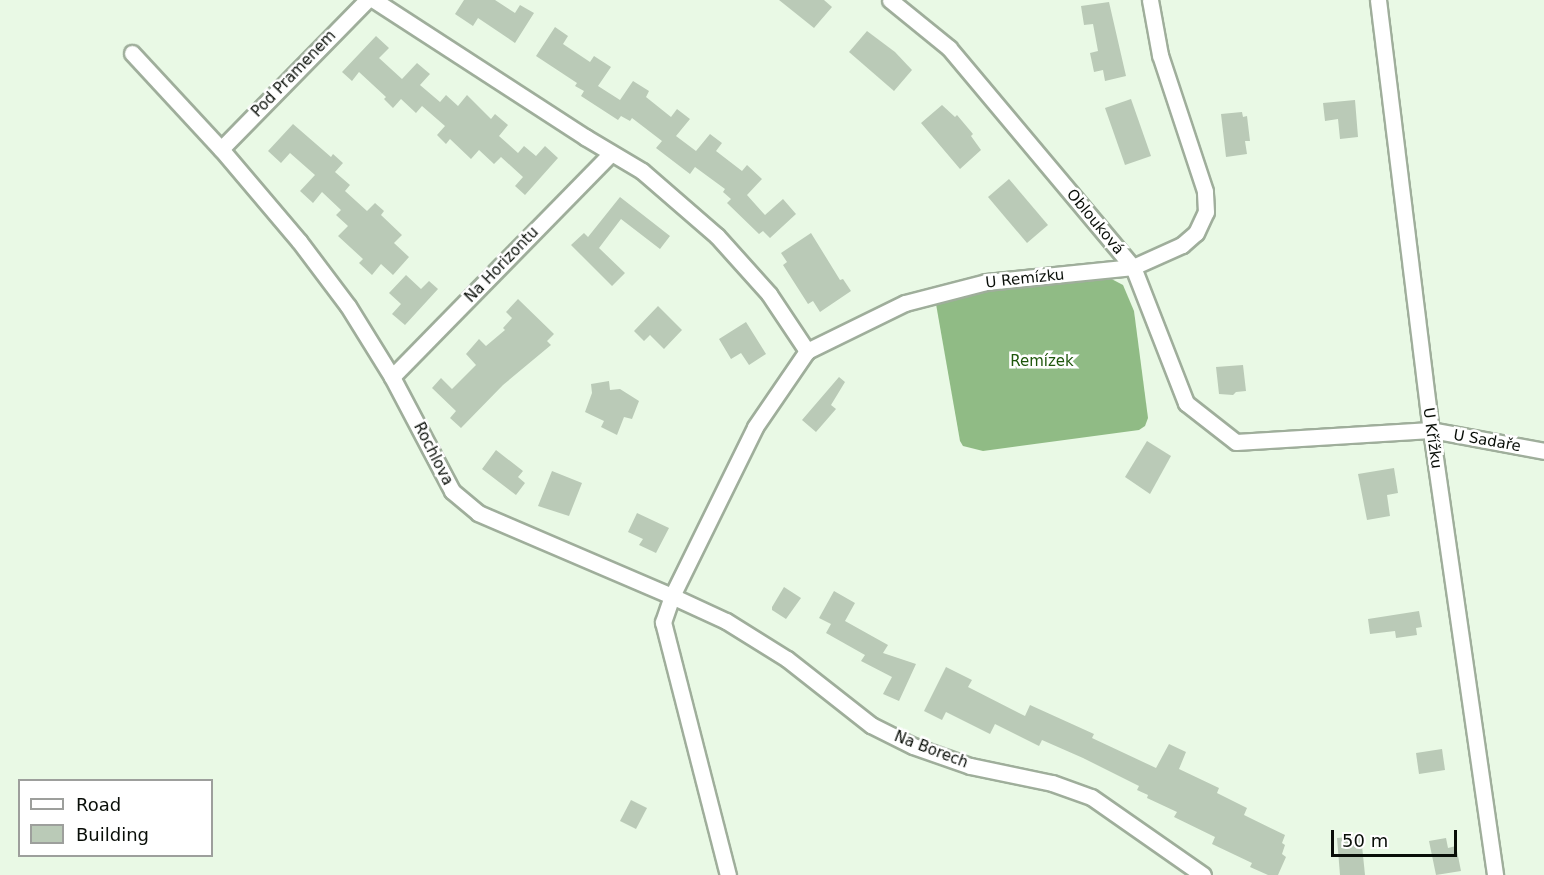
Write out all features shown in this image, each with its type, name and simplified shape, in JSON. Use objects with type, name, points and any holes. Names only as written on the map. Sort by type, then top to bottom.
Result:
[{"type":"street","name":"Pod Pramenem","points":[[221,149],[367,0]]},
{"type":"street","points":[[374,0],[642,171],[717,236],[769,294],[807,351]]},
{"type":"street","name":"Oblouková","points":[[890,0],[949,48],[1133,267],[1182,245],[1196,233],[1206,212],[1205,191],[1160,55],[1150,0]]},
{"type":"street","name":"U Křížku","points":[[1378,0],[1431,430],[1496,875]]},
{"type":"street","name":"Rochlova","points":[[132,53],[221,149],[341,297],[392,377],[452,491],[478,513],[672,596]]},
{"type":"street","name":"Na Horizontu","points":[[392,377],[612,153]]},
{"type":"street","points":[[1133,267],[1186,403],[1236,442],[1431,430]]},
{"type":"street","name":"U Remízku","points":[[672,596],[755,427],[807,351],[905,303],[986,282],[1133,267]]},
{"type":"street","name":"U Sadaře","points":[[1431,430],[1544,450]]},
{"type":"street","points":[[672,596],[663,622],[728,875]]},
{"type":"street","name":"Na Borech","points":[[672,596],[726,621],[787,659],[870,725],[913,746],[970,766],[1052,783],[1091,797],[1176,859],[1203,875]]},
{"type":"green space","name":"Remízek","points":[[1102,274],[1123,285],[1134,311],[1148,418],[1145,426],[1139,430],[983,451],[963,446],[960,441],[936,304],[939,295]]},
{"type":"building","points":[[464,0],[495,0],[515,13],[520,5],[534,13],[515,43],[478,18],[473,26],[455,14]]},
{"type":"building","points":[[779,0],[824,0],[832,7],[814,28]]},
{"type":"building","points":[[1109,2],[1126,76],[1105,81],[1103,70],[1094,72],[1090,53],[1098,51],[1093,24],[1084,25],[1081,6]]},
{"type":"building","points":[[555,27],[568,36],[563,44],[590,62],[594,56],[611,67],[598,86],[620,100],[633,81],[649,91],[646,97],[671,117],[677,109],[690,119],[676,136],[696,151],[710,134],[722,143],[716,151],[742,171],[747,165],[762,179],[747,195],[765,215],[783,199],[796,214],[770,238],[763,231],[759,234],[727,203],[731,199],[723,192],[725,189],[695,167],[690,174],[656,148],[662,141],[632,118],[630,121],[621,116],[618,120],[581,96],[584,91],[575,86],[577,83],[536,56]]},
{"type":"building","points":[[867,31],[895,52],[912,70],[894,91],[849,52]]},
{"type":"building","points":[[376,36],[389,48],[379,58],[402,79],[417,63],[430,74],[420,85],[440,102],[446,95],[458,106],[467,95],[491,119],[495,114],[508,125],[499,136],[518,153],[524,146],[536,156],[545,146],[558,158],[525,195],[515,186],[523,177],[501,157],[494,164],[479,150],[471,159],[450,139],[446,144],[437,135],[445,126],[422,106],[416,113],[401,99],[393,108],[384,99],[386,97],[359,72],[352,81],[342,72]]},
{"type":"building","points":[[1131,99],[1151,156],[1125,165],[1105,108]]},
{"type":"building","points":[[1355,100],[1358,137],[1340,139],[1338,119],[1325,121],[1323,103]]},
{"type":"building","points":[[942,105],[955,117],[957,115],[973,134],[971,136],[981,150],[960,169],[921,123]]},
{"type":"building","points":[[1242,112],[1243,117],[1247,116],[1250,141],[1245,141],[1247,154],[1226,157],[1221,114]]},
{"type":"building","points":[[293,124],[331,157],[333,154],[343,163],[335,172],[350,185],[345,191],[367,211],[375,203],[384,211],[381,215],[402,235],[394,243],[409,257],[393,275],[381,264],[372,275],[359,263],[363,259],[338,236],[348,226],[336,215],[341,210],[322,192],[313,203],[300,191],[315,175],[290,153],[281,163],[268,151]]},
{"type":"building","points":[[1009,179],[1048,225],[1027,243],[988,197]]},
{"type":"building","points":[[620,197],[670,236],[660,249],[621,219],[599,248],[625,273],[612,286],[571,245],[584,233],[588,237]]},
{"type":"building","points":[[811,233],[840,280],[843,279],[851,291],[820,312],[813,301],[808,304],[783,265],[787,262],[781,253]]},
{"type":"building","points":[[406,275],[421,289],[429,281],[438,289],[405,325],[392,314],[401,304],[389,293]]},
{"type":"building","points":[[518,299],[554,334],[547,341],[551,345],[503,385],[461,428],[450,418],[456,411],[432,388],[441,378],[452,389],[476,365],[466,354],[479,339],[486,346],[505,330],[503,328],[512,318],[506,312]]},
{"type":"building","points":[[658,306],[682,330],[664,349],[650,335],[644,341],[634,331]]},
{"type":"building","points":[[746,322],[766,354],[749,365],[741,353],[731,359],[719,339]]},
{"type":"building","points":[[1243,365],[1246,391],[1236,392],[1233,395],[1219,394],[1216,367]]},
{"type":"building","points":[[839,377],[845,382],[831,405],[836,409],[816,432],[802,420]]},
{"type":"building","points":[[609,381],[610,390],[620,389],[639,401],[632,419],[624,417],[617,435],[601,427],[604,421],[585,412],[592,393],[591,384]]},
{"type":"building","points":[[1147,441],[1171,456],[1150,494],[1125,477]]},
{"type":"building","points":[[496,450],[523,471],[518,477],[525,483],[516,495],[482,469]]},
{"type":"building","points":[[1394,468],[1398,493],[1387,495],[1390,516],[1367,520],[1358,474]]},
{"type":"building","points":[[552,471],[582,483],[569,516],[538,506]]},
{"type":"building","points":[[637,513],[669,528],[656,553],[639,545],[643,539],[628,532]]},
{"type":"building","points":[[784,587],[801,598],[786,619],[772,610]]},
{"type":"building","points":[[834,591],[855,603],[845,621],[888,645],[883,653],[916,664],[899,701],[883,694],[892,677],[861,661],[865,655],[826,633],[831,624],[819,618]]},
{"type":"building","points":[[1419,611],[1422,627],[1416,628],[1417,635],[1396,638],[1395,631],[1370,634],[1368,619]]},
{"type":"building","points":[[946,667],[972,680],[968,687],[1025,716],[1030,705],[1094,734],[1092,738],[1156,768],[1169,744],[1186,752],[1179,769],[1219,788],[1217,793],[1247,808],[1244,815],[1285,835],[1282,854],[1286,857],[1278,875],[1268,875],[1250,867],[1252,863],[1212,844],[1215,837],[1174,817],[1177,812],[1147,798],[1148,795],[1137,790],[1139,786],[1083,758],[1042,740],[1039,746],[995,724],[990,734],[946,712],[942,720],[924,711]]},
{"type":"building","points":[[1442,749],[1445,770],[1419,774],[1416,753]]},
{"type":"building","points":[[631,800],[647,808],[636,829],[620,821]]},
{"type":"building","points":[[1361,836],[1365,875],[1340,875],[1337,838]]},
{"type":"building","points":[[1446,838],[1448,848],[1456,846],[1461,871],[1436,875],[1429,841]]}]
